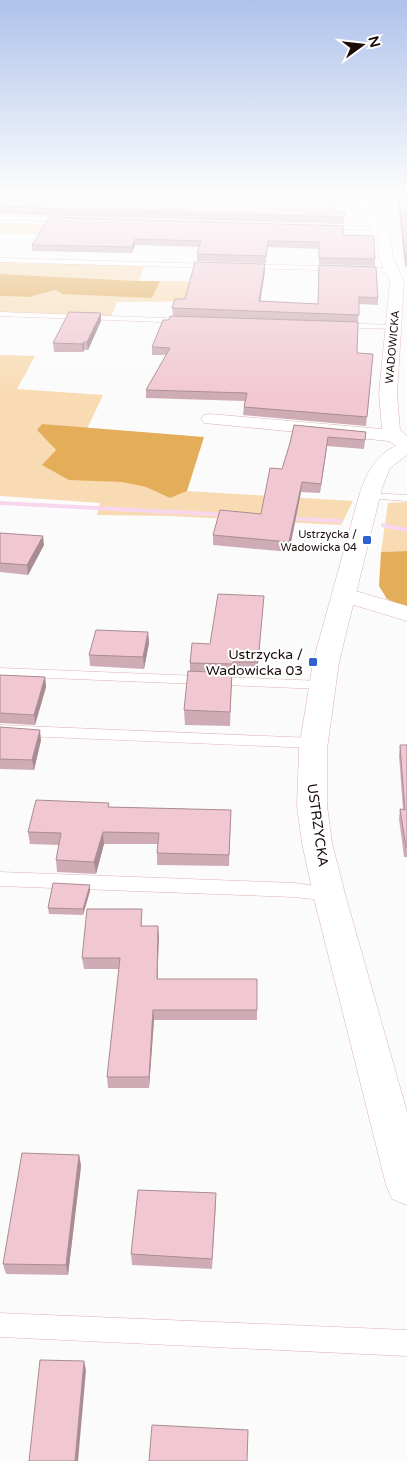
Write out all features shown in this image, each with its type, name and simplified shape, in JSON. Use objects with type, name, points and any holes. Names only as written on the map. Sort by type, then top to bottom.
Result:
[{"type":"street","name":"WADOWICKA","points":[[390,261],[400,270],[388,394],[391,430],[403,443]]},
{"type":"street","points":[[210,419],[403,443]]},
{"type":"street","name":"USTRZYCKA","points":[[403,443],[385,460],[378,471],[369,496],[322,685],[311,779],[312,806],[317,843],[329,894],[407,1184]]},
{"type":"street","points":[[344,595],[407,614]]},
{"type":"lane","points":[[44,261],[226,266]]},
{"type":"lane","points":[[235,266],[400,270]]},
{"type":"lane","points":[[0,314],[197,321]]},
{"type":"lane","points":[[325,325],[393,327]]},
{"type":"lane","points":[[369,496],[407,498]]},
{"type":"lane","points":[[0,672],[322,685]]},
{"type":"lane","points":[[0,730],[314,743]]},
{"type":"lane","points":[[0,879],[295,890],[329,894]]},
{"type":"lane","points":[[0,1325],[407,1342]]},
{"type":"shaded area","points":[[0,261],[144,265],[139,281],[0,274]]},
{"type":"shaded area","points":[[0,274],[160,281],[152,298],[62,294],[56,290],[29,297],[0,296]]},
{"type":"shaded area","points":[[160,281],[231,282],[227,301],[117,302],[111,316],[0,312],[0,296],[29,297],[56,290],[152,298]]},
{"type":"shaded area","points":[[0,355],[35,356],[17,389],[103,395],[87,429],[42,424],[37,430],[56,450],[43,464],[69,479],[121,482],[146,487],[170,498],[187,491],[353,501],[341,525],[170,516],[97,515],[100,503],[0,496]]},
{"type":"shaded area","points":[[42,424],[204,437],[187,491],[170,498],[146,487],[121,482],[69,480],[42,465],[56,450],[37,430]]},
{"type":"shaded area","points":[[407,502],[407,551],[381,552],[388,503]]},
{"type":"shaded area","points":[[407,551],[407,608],[387,599],[379,586],[381,552]]},
{"type":"building","points":[[195,262],[265,264],[259,301],[318,304],[319,265],[376,267],[378,298],[359,297],[359,315],[172,308],[175,299],[185,299]]},
{"type":"building","points":[[69,312],[101,313],[87,342],[82,344],[53,343]]},
{"type":"building","points":[[170,316],[358,322],[357,353],[373,354],[367,417],[244,407],[247,393],[146,390],[170,348],[152,347],[163,320],[169,320]]},
{"type":"building","points":[[294,425],[366,432],[365,440],[328,437],[321,484],[302,482],[289,542],[213,535],[220,510],[261,514],[270,468],[282,469]]},
{"type":"building","points":[[0,533],[43,536],[27,565],[0,563]]},
{"type":"building","points":[[218,594],[264,596],[258,662],[233,662],[233,664],[190,663],[192,643],[210,644]]},
{"type":"building","points":[[96,630],[148,632],[143,657],[89,655]]},
{"type":"building","points":[[188,671],[232,673],[230,712],[184,710]]},
{"type":"building","points":[[0,675],[45,677],[34,715],[0,713]]},
{"type":"building","points":[[0,727],[40,730],[32,760],[0,759]]},
{"type":"building","points":[[400,745],[407,745],[407,847],[400,809],[405,810]]},
{"type":"building","points":[[36,800],[109,803],[108,807],[231,810],[229,855],[157,853],[159,833],[103,832],[94,862],[56,860],[61,833],[28,832]]},
{"type":"building","points":[[53,883],[90,885],[83,909],[48,908]]},
{"type":"building","points":[[87,909],[142,909],[141,926],[158,926],[157,979],[257,979],[257,1010],[153,1010],[149,1077],[107,1077],[120,958],[82,958]]},
{"type":"building","points":[[22,1153],[79,1155],[66,1265],[3,1264]]},
{"type":"building","points":[[138,1190],[216,1193],[212,1259],[131,1254]]},
{"type":"building","points":[[40,1360],[84,1361],[75,1461],[29,1461]]},
{"type":"building","points":[[152,1425],[248,1430],[247,1461],[149,1461]]},
{"type":"waterway","points":[[0,503],[231,515]]},
{"type":"waterway","points":[[283,518],[340,521]]},
{"type":"waterway","points":[[384,525],[407,530]]},
{"type":"place","name":"Ustrzycka / Wadowicka 04","points":[[367,540]]},
{"type":"place","name":"Ustrzycka / Wadowicka 03","points":[[313,662]]}]
